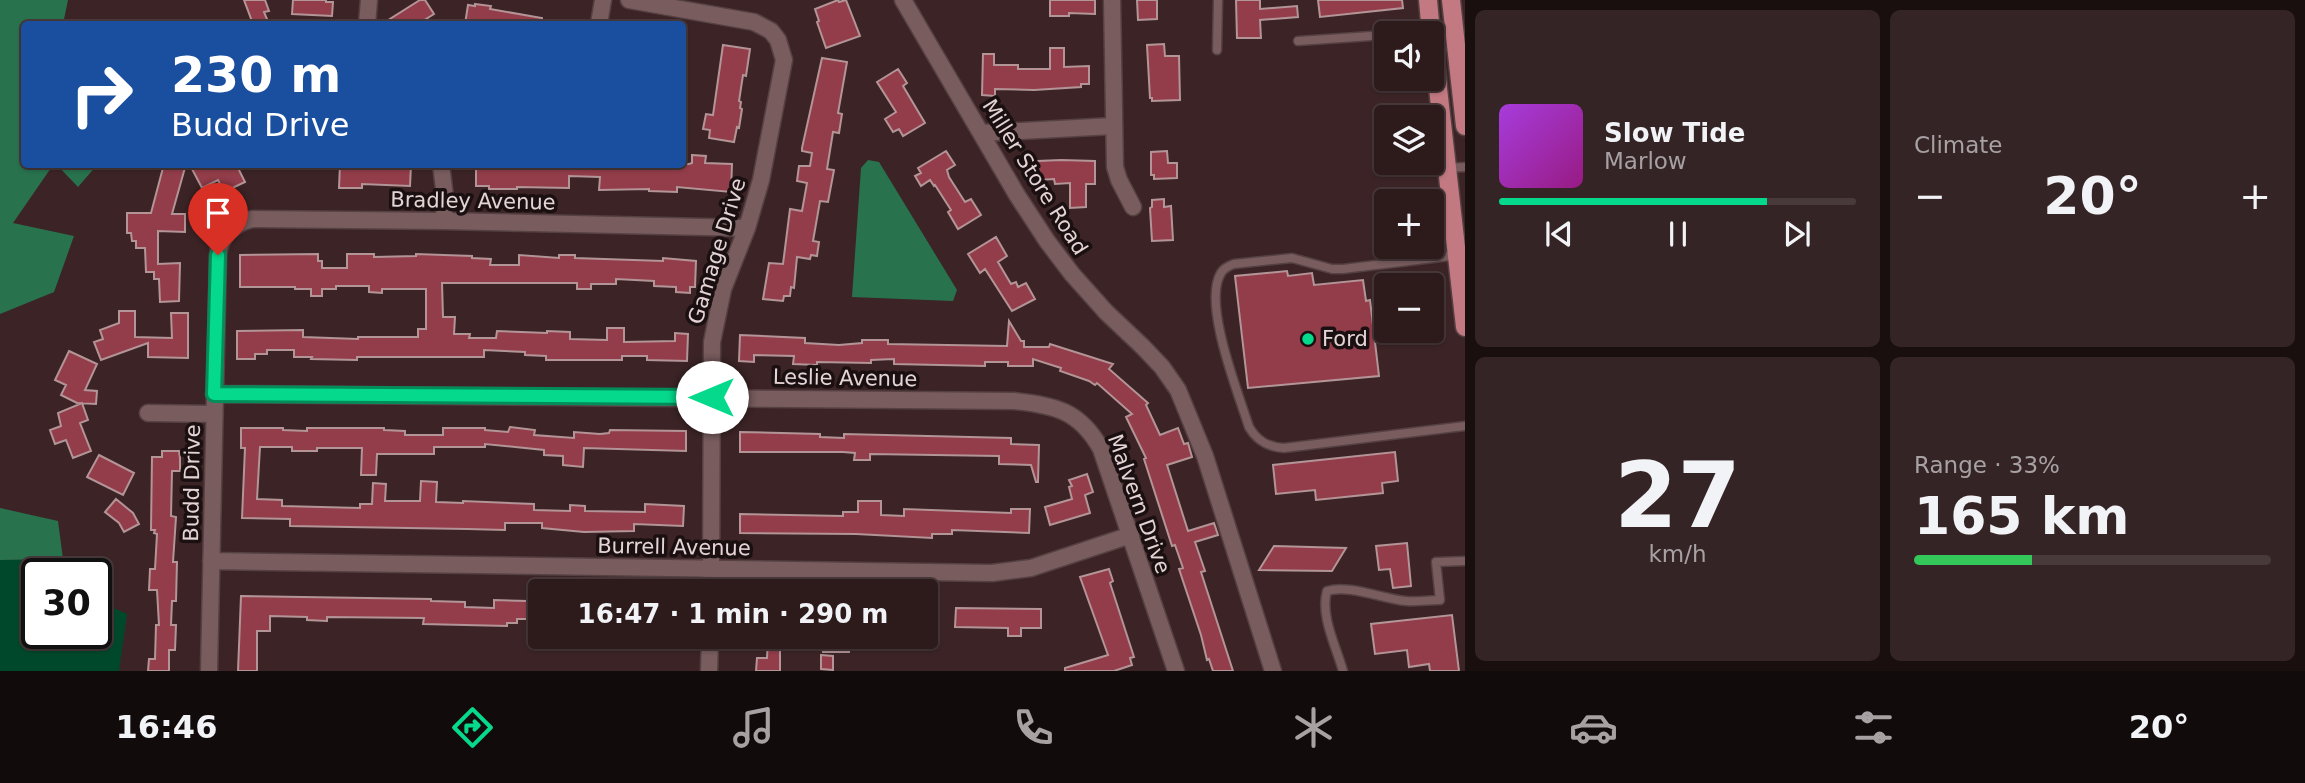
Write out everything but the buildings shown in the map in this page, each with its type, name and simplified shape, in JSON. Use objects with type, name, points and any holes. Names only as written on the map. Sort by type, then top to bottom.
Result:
[{"type":"main road","points":[[1428,0],[1430,21]]},
{"type":"main road","points":[[1451,0],[1459,20],[1464,117]]},
{"type":"main road","points":[[1442,91],[1456,167],[1465,327]]},
{"type":"street","points":[[367,21],[369,0]]},
{"type":"street","points":[[600,21],[603,0]]},
{"type":"street","name":"Gamage Drive","points":[[629,0],[754,22],[771,31],[778,40],[784,60],[761,180],[747,228],[717,310],[711,356],[711,579]]},
{"type":"street","name":"Miller Store Road","points":[[903,0],[1017,195],[1063,263],[1106,312],[1162,367],[1178,390],[1205,456],[1273,671]]},
{"type":"street","points":[[1112,0],[1115,167],[1133,207]]},
{"type":"street","points":[[982,133],[1113,125]]},
{"type":"street","points":[[441,168],[445,197],[444,220]]},
{"type":"street","name":"Bradley Avenue","points":[[218,255],[224,236],[232,228],[252,219],[444,220],[747,228]]},
{"type":"street","name":"Budd Drive","points":[[209,671],[218,255]]},
{"type":"street","name":"Leslie Avenue","points":[[214,394],[1014,401]]},
{"type":"street","name":"Malvern Drive","points":[[1014,401],[1058,408],[1070,414],[1084,424],[1101,449],[1176,671]]},
{"type":"street","points":[[148,413],[214,414]]},
{"type":"street","name":"Burrell Avenue","points":[[211,561],[1007,572],[1031,568],[1131,535]]},
{"type":"street","points":[[709,671],[710,649]]},
{"type":"lane","points":[[1217,50],[1218,0]]},
{"type":"lane","points":[[1298,41],[1374,36]]},
{"type":"lane","points":[[1461,255],[1343,269],[1332,269],[1292,258],[1234,264],[1220,274],[1216,295],[1222,345],[1250,427],[1254,435],[1273,448],[1465,426]]},
{"type":"lane","points":[[1343,671],[1325,612],[1327,591],[1332,589],[1357,592],[1406,601],[1440,600],[1436,562],[1465,561]]},
{"type":"shaded area","points":[[0,0],[68,0],[64,21],[21,21],[21,168],[51,168],[13,223],[74,236],[54,292],[0,314]]},
{"type":"shaded area","points":[[868,160],[879,162],[957,290],[953,301],[852,297],[861,168]]},
{"type":"shaded area","points":[[60,168],[94,168],[78,187]]},
{"type":"shaded area","points":[[0,508],[58,521],[63,558],[0,560]]},
{"type":"shaded area","points":[[0,560],[21,560],[21,649],[112,649],[112,607],[127,614],[119,671],[0,671]]},
{"type":"place","name":"Ford","points":[[1308,339]]},
{"type":"route","points":[[218,255],[214,394],[712,397]]}]
